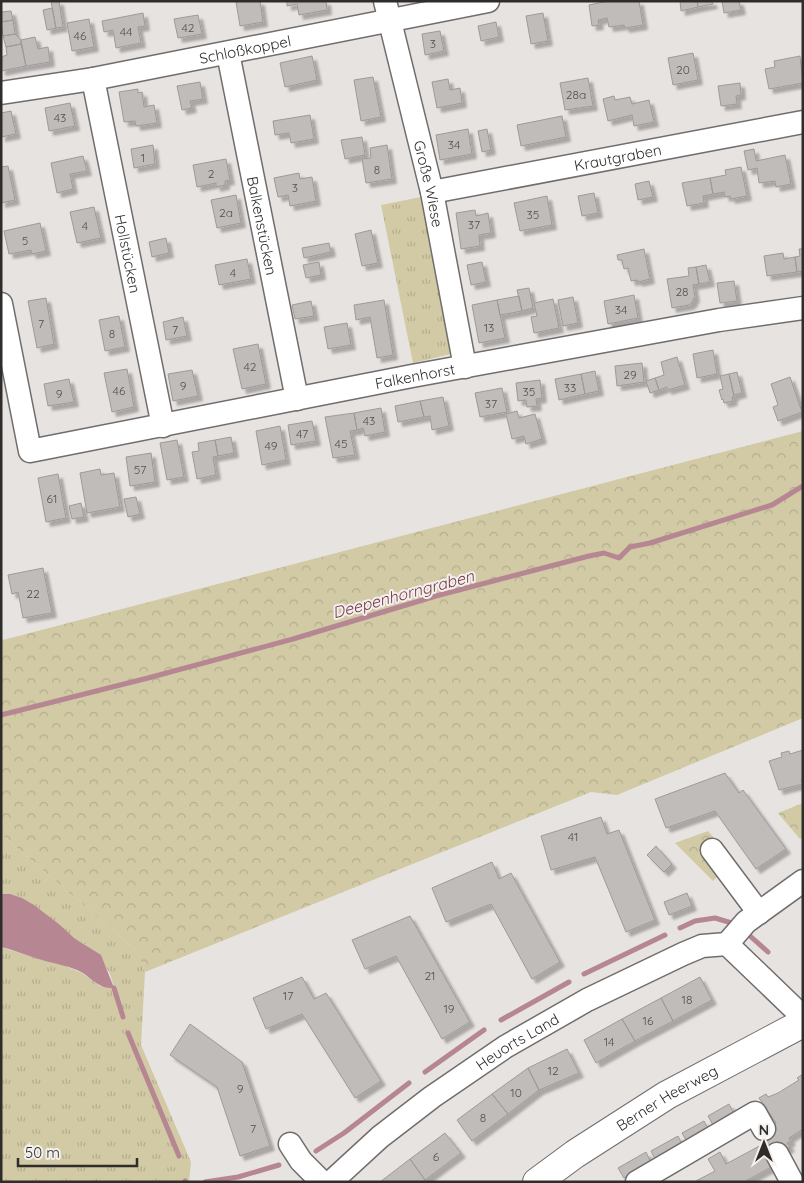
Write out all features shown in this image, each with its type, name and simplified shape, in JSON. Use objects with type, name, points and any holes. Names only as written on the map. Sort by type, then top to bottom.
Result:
[{"type":"main road","name":"Berner Heerweg","points":[[537,1182],[575,1154],[667,1096],[803,1023]]},
{"type":"street","name":"Schloßkoppel","points":[[1,93],[94,79],[228,53],[387,10],[488,1]]},
{"type":"street","name":"Große Wiese","points":[[387,10],[432,192],[465,367]]},
{"type":"street","name":"Balkenstücken","points":[[228,53],[296,399]]},
{"type":"street","name":"Hollstücken","points":[[94,79],[163,426]]},
{"type":"street","name":"Krautgraben","points":[[432,192],[803,122]]},
{"type":"street","name":"Falkenhorst","points":[[1,304],[30,451],[719,320],[803,308]]},
{"type":"street","points":[[712,850],[759,913]]},
{"type":"street","points":[[803,881],[746,922],[727,944],[803,1017]]},
{"type":"street","name":"Heuorts Land","points":[[332,1182],[380,1137],[505,1047],[587,1000],[689,951],[702,946],[727,944]]},
{"type":"street","points":[[637,1182],[756,1113],[764,1129]]},
{"type":"street","points":[[290,1144],[301,1161],[322,1182]]},
{"type":"street","points":[[777,1154],[792,1182]]},
{"type":"green space","points":[[426,196],[455,353],[413,363],[381,205]]},
{"type":"green space","points":[[803,431],[803,718],[617,795],[591,792],[145,972],[137,951],[1,834],[1,637],[3,640]]},
{"type":"green space","points":[[803,803],[803,837],[800,839],[778,813]]},
{"type":"green space","points":[[708,831],[716,840],[720,874],[713,881],[675,843]]},
{"type":"green space","points":[[1,834],[137,951],[145,972],[141,1045],[191,1162],[189,1182],[1,1182],[1,947],[56,962],[82,973],[100,986],[114,987],[108,971],[96,955],[82,942],[73,938],[31,903],[12,895],[1,894]]},
{"type":"shaded area","points":[[1,894],[10,894],[22,898],[34,905],[74,938],[101,955],[114,988],[101,986],[83,973],[73,969],[1,947]]},
{"type":"building","points":[[51,1],[59,1],[63,27],[56,28]]},
{"type":"building","points":[[260,1],[263,22],[240,26],[236,2]]},
{"type":"building","points":[[287,1],[326,1],[327,10],[299,15],[297,4],[287,6]]},
{"type":"building","points":[[608,1],[639,1],[643,25],[625,28],[624,25],[609,27],[607,18],[598,20],[599,25],[592,26],[589,5]]},
{"type":"building","points":[[680,1],[697,1],[698,7],[681,11]]},
{"type":"building","points":[[697,1],[712,1],[713,4],[698,7]]},
{"type":"building","points":[[722,1],[739,1],[741,10],[724,13]]},
{"type":"building","points":[[52,8],[56,28],[47,30],[43,10]]},
{"type":"building","points":[[11,11],[13,20],[1,22],[1,12]]},
{"type":"building","points":[[143,13],[145,26],[138,27],[141,43],[116,48],[113,30],[104,32],[102,21]]},
{"type":"building","points":[[543,13],[548,41],[531,44],[526,16]]},
{"type":"building","points":[[198,15],[202,34],[178,38],[174,19]]},
{"type":"building","points":[[89,19],[94,47],[72,51],[67,23]]},
{"type":"building","points":[[13,20],[15,34],[3,36],[1,22]]},
{"type":"building","points":[[496,22],[499,37],[481,41],[478,26]]},
{"type":"building","points":[[440,31],[444,51],[425,55],[422,34]]},
{"type":"building","points":[[15,34],[21,40],[21,44],[6,47],[3,36]]},
{"type":"building","points":[[35,37],[38,49],[48,47],[50,62],[26,66],[21,40]]},
{"type":"building","points":[[21,44],[26,66],[1,71],[1,57],[7,55],[6,47]]},
{"type":"building","points":[[693,53],[698,80],[673,85],[668,58]]},
{"type":"building","points":[[312,56],[317,80],[285,87],[280,63]]},
{"type":"building","points":[[800,56],[803,83],[769,89],[765,69],[775,67],[774,61]]},
{"type":"building","points":[[373,77],[381,117],[361,121],[354,80]]},
{"type":"building","points":[[588,78],[593,106],[565,110],[560,83]]},
{"type":"building","points":[[448,79],[450,90],[460,88],[462,103],[437,108],[432,82]]},
{"type":"building","points":[[200,82],[203,99],[190,101],[192,108],[182,110],[177,86]]},
{"type":"building","points":[[740,83],[741,95],[736,96],[737,104],[721,106],[718,86]]},
{"type":"building","points":[[138,89],[138,93],[142,92],[144,107],[154,105],[157,123],[136,126],[135,121],[124,122],[119,92]]},
{"type":"building","points":[[614,96],[615,100],[630,97],[632,104],[649,100],[654,122],[634,126],[632,115],[608,121],[603,99]]},
{"type":"building","points":[[70,103],[75,126],[49,131],[45,108]]},
{"type":"building","points":[[11,111],[16,134],[1,137],[1,113]]},
{"type":"building","points":[[310,115],[314,139],[291,143],[289,133],[275,135],[273,121]]},
{"type":"building","points":[[562,116],[566,137],[521,146],[517,125]]},
{"type":"building","points":[[468,129],[472,154],[440,160],[436,135]]},
{"type":"building","points":[[487,129],[491,150],[482,152],[478,131]]},
{"type":"building","points":[[362,137],[365,155],[345,159],[341,140]]},
{"type":"building","points":[[153,145],[155,164],[134,168],[131,149]]},
{"type":"building","points":[[387,145],[392,179],[366,183],[362,159],[371,158],[370,148]]},
{"type":"building","points":[[754,149],[756,161],[785,155],[791,184],[776,187],[775,181],[759,183],[757,168],[748,170],[744,151]]},
{"type":"building","points":[[83,156],[87,171],[70,174],[73,189],[57,193],[51,163]]},
{"type":"building","points":[[226,159],[230,180],[225,181],[225,185],[216,187],[216,183],[197,187],[193,165]]},
{"type":"building","points":[[8,166],[15,200],[1,203],[1,167]]},
{"type":"building","points":[[741,167],[747,196],[731,199],[730,196],[725,197],[724,192],[713,194],[710,178],[726,175],[725,170]]},
{"type":"building","points":[[299,173],[300,179],[312,177],[316,201],[290,206],[288,195],[278,197],[274,178]]},
{"type":"building","points":[[710,178],[713,194],[703,196],[704,203],[687,206],[682,183]]},
{"type":"building","points":[[649,181],[653,197],[638,200],[635,184]]},
{"type":"building","points":[[594,193],[598,213],[582,216],[578,196]]},
{"type":"building","points":[[236,195],[241,223],[217,228],[211,200]]},
{"type":"building","points":[[547,196],[552,225],[520,231],[514,203]]},
{"type":"building","points":[[94,207],[101,238],[77,243],[70,212]]},
{"type":"building","points":[[475,210],[476,216],[488,213],[491,233],[479,235],[480,246],[461,249],[456,213]]},
{"type":"building","points":[[40,223],[46,251],[32,254],[31,250],[9,254],[4,231]]},
{"type":"building","points":[[371,230],[378,263],[362,266],[355,234]]},
{"type":"building","points":[[166,238],[169,253],[152,257],[149,242]]},
{"type":"building","points":[[329,243],[331,252],[304,258],[302,248]]},
{"type":"building","points":[[644,249],[650,279],[638,282],[638,280],[631,281],[628,268],[624,269],[622,260],[618,260],[617,255]]},
{"type":"building","points":[[799,249],[803,249],[803,271],[797,272],[795,257],[800,256]]},
{"type":"building","points":[[783,253],[784,259],[795,257],[797,272],[767,276],[764,256]]},
{"type":"building","points":[[247,259],[251,279],[219,285],[215,265]]},
{"type":"building","points":[[319,262],[321,275],[306,278],[303,265]]},
{"type":"building","points":[[482,262],[486,282],[471,285],[467,265]]},
{"type":"building","points":[[706,265],[710,282],[699,284],[696,267]]},
{"type":"building","points":[[696,267],[699,284],[693,285],[695,298],[693,302],[689,305],[672,308],[667,279],[689,276],[688,268]]},
{"type":"building","points":[[734,281],[737,301],[720,303],[717,283]]},
{"type":"building","points":[[529,288],[533,308],[522,311],[517,290]]},
{"type":"building","points":[[634,295],[638,318],[608,324],[604,301]]},
{"type":"building","points":[[519,296],[522,311],[500,315],[497,300]]},
{"type":"building","points":[[573,297],[578,323],[563,326],[558,300]]},
{"type":"building","points":[[46,298],[54,344],[37,348],[28,301]]},
{"type":"building","points":[[553,299],[559,328],[534,333],[531,317],[537,316],[534,303]]},
{"type":"building","points":[[384,300],[393,355],[377,358],[370,317],[356,320],[354,305]]},
{"type":"building","points":[[497,300],[505,338],[479,343],[472,305]]},
{"type":"building","points":[[311,301],[314,316],[295,319],[292,305]]},
{"type":"building","points":[[119,316],[125,347],[105,351],[99,320]]},
{"type":"building","points":[[183,317],[187,336],[166,340],[163,322]]},
{"type":"building","points":[[347,323],[351,345],[328,349],[324,327]]},
{"type":"building","points":[[258,344],[266,384],[242,389],[233,349]]},
{"type":"building","points":[[713,350],[717,374],[697,378],[693,354]]},
{"type":"building","points":[[677,357],[685,385],[667,390],[667,387],[659,390],[655,378],[664,375],[661,362]]},
{"type":"building","points":[[642,363],[644,382],[617,386],[615,366]]},
{"type":"building","points":[[127,369],[134,407],[112,412],[104,373]]},
{"type":"building","points":[[192,370],[198,396],[173,401],[168,374]]},
{"type":"building","points":[[595,371],[599,391],[585,394],[581,374]]},
{"type":"building","points":[[737,372],[742,393],[734,395],[729,374]]},
{"type":"building","points":[[581,374],[585,394],[559,400],[555,379]]},
{"type":"building","points":[[729,374],[734,397],[732,397],[733,401],[724,403],[719,390],[723,389],[720,376]]},
{"type":"building","points":[[790,377],[802,412],[778,421],[773,407],[778,405],[771,384]]},
{"type":"building","points":[[655,378],[659,390],[650,393],[646,381]]},
{"type":"building","points":[[69,379],[74,402],[48,406],[44,384]]},
{"type":"building","points":[[540,380],[542,398],[536,399],[537,406],[527,407],[526,400],[518,401],[516,383]]},
{"type":"building","points":[[502,388],[507,412],[480,417],[475,393]]},
{"type":"building","points":[[443,397],[449,426],[432,430],[430,416],[424,417],[420,401]]},
{"type":"building","points":[[420,401],[424,417],[398,422],[395,406]]},
{"type":"building","points":[[381,408],[385,432],[365,436],[363,428],[357,430],[354,413]]},
{"type":"building","points":[[517,411],[519,418],[535,414],[542,439],[526,444],[524,436],[512,439],[506,414]]},
{"type":"building","points":[[354,413],[357,430],[350,431],[355,455],[333,458],[325,417]]},
{"type":"building","points":[[312,421],[316,441],[291,445],[288,425]]},
{"type":"building","points":[[280,426],[286,460],[262,465],[256,431]]},
{"type":"building","points":[[231,437],[234,453],[218,456],[215,440]]},
{"type":"building","points":[[177,440],[184,477],[167,480],[160,443]]},
{"type":"building","points":[[215,440],[218,456],[213,457],[216,475],[197,479],[192,452],[199,451],[198,443]]},
{"type":"building","points":[[151,453],[155,482],[130,486],[126,457]]},
{"type":"building","points":[[100,469],[101,475],[114,473],[120,507],[87,513],[80,473]]},
{"type":"building","points":[[58,474],[66,518],[46,522],[38,478]]},
{"type":"building","points":[[136,497],[140,514],[128,517],[124,499]]},
{"type":"building","points":[[81,503],[84,517],[72,519],[69,506]]},
{"type":"building","points":[[43,568],[52,613],[23,618],[18,592],[12,594],[8,575]]},
{"type":"building","points":[[803,750],[803,779],[801,780],[803,784],[779,790],[769,761],[782,757],[781,753],[789,751],[790,754]]},
{"type":"building","points":[[725,773],[739,793],[743,790],[786,849],[756,869],[715,811],[666,828],[655,799]]},
{"type":"building","points":[[601,817],[607,834],[619,830],[655,920],[626,932],[595,857],[551,870],[541,836]]},
{"type":"building","points":[[656,846],[672,864],[664,872],[647,855]]},
{"type":"building","points":[[492,862],[499,879],[511,873],[560,962],[532,979],[491,904],[446,922],[432,888]]},
{"type":"building","points":[[687,893],[692,906],[669,915],[664,902]]},
{"type":"building","points":[[410,916],[470,1022],[442,1039],[396,956],[365,969],[352,940]]},
{"type":"building","points":[[302,977],[314,999],[326,993],[381,1081],[355,1098],[302,1014],[266,1029],[253,998]]},
{"type":"building","points":[[700,977],[712,1000],[673,1021],[661,998]]},
{"type":"building","points":[[661,998],[673,1021],[635,1041],[622,1019]]},
{"type":"building","points":[[622,1019],[635,1041],[596,1063],[584,1040]]},
{"type":"building","points":[[190,1024],[242,1062],[270,1146],[240,1156],[217,1087],[170,1055]]},
{"type":"building","points":[[567,1049],[579,1073],[539,1090],[528,1068]]},
{"type":"building","points":[[528,1068],[539,1090],[508,1114],[492,1094]]},
{"type":"building","points":[[803,1074],[803,1129],[789,1138],[791,1141],[787,1143],[790,1147],[773,1157],[759,1132],[776,1123],[759,1098],[766,1094],[768,1097],[778,1093],[799,1080],[797,1078]]},
{"type":"building","points":[[492,1094],[508,1114],[472,1141],[457,1120]]},
{"type":"building","points":[[729,1104],[735,1115],[714,1127],[708,1116]]},
{"type":"building","points":[[704,1121],[710,1132],[688,1144],[682,1133]]},
{"type":"building","points":[[445,1133],[461,1153],[425,1180],[410,1159]]},
{"type":"building","points":[[678,1136],[683,1146],[656,1161],[651,1151]]},
{"type":"building","points":[[765,1143],[777,1164],[744,1182],[694,1182],[715,1171],[708,1159],[720,1152],[726,1164]]},
{"type":"building","points":[[646,1152],[651,1163],[624,1178],[618,1168]]},
{"type":"building","points":[[410,1159],[425,1180],[422,1182],[380,1182]]},
{"type":"waterway","name":"Deepenhorngraben","points":[[1,715],[293,639],[436,596],[589,556],[604,553],[619,558],[630,547],[650,543],[772,505],[803,486]]},
{"type":"waterway","points":[[680,928],[695,921],[715,918],[735,924]]},
{"type":"waterway","points":[[584,974],[665,935]]},
{"type":"waterway","points":[[750,936],[768,952]]},
{"type":"waterway","points":[[501,1020],[569,982]]},
{"type":"waterway","points":[[114,988],[123,1017]]},
{"type":"waterway","points":[[425,1072],[484,1030]]},
{"type":"waterway","points":[[128,1033],[179,1156]]},
{"type":"waterway","points":[[316,1151],[344,1133],[409,1083]]},
{"type":"waterway","points":[[205,1182],[238,1177],[279,1165]]}]
